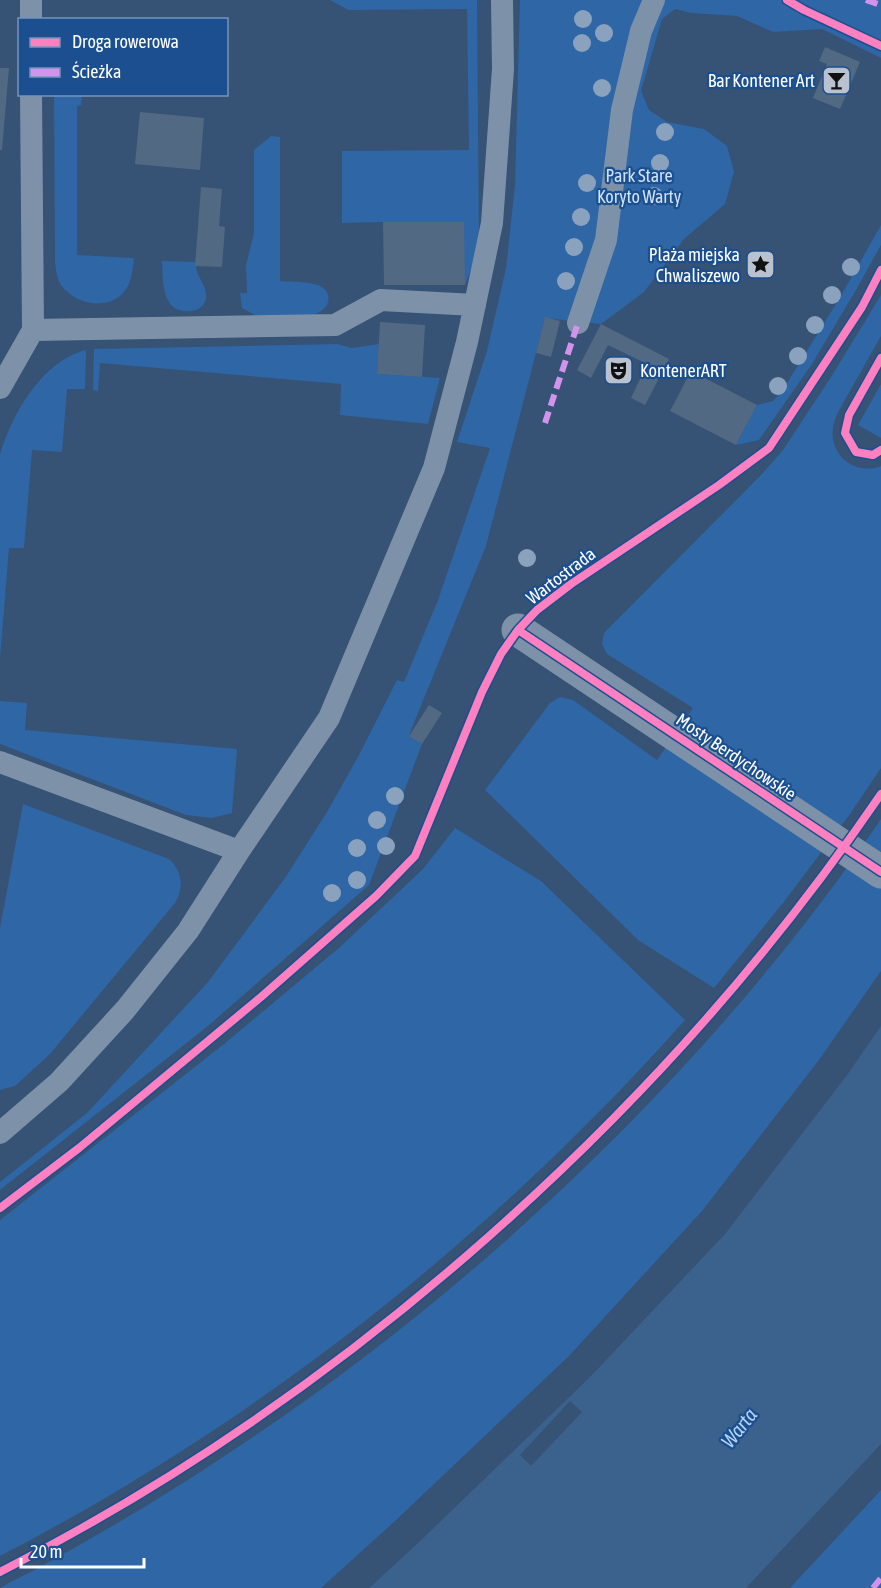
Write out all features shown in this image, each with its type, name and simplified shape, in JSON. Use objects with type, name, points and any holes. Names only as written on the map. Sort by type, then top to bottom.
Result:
[{"type":"street","name":"Mosty Berdychowskie","points":[[518,630],[881,872]]},
{"type":"lane","points":[[31,0],[31,18]]},
{"type":"lane","points":[[0,1133],[58,1082],[125,1010],[188,931],[329,717],[434,468],[467,342],[492,223],[503,69],[502,0]]},
{"type":"lane","points":[[578,323],[606,240],[622,110],[641,31],[654,0]]},
{"type":"lane","points":[[0,388],[33,330],[32,96]]},
{"type":"lane","points":[[33,330],[335,325],[381,300],[475,305]]},
{"type":"lane","points":[[0,762],[239,851]]},
{"type":"green space","points":[[330,0],[477,0],[479,242],[475,261],[465,285],[383,222],[342,223],[342,151],[469,150],[467,9],[348,10]]},
{"type":"green space","name":"Park Stare Koryto Warty","points":[[520,0],[881,0],[881,58],[822,29],[773,32],[737,16],[692,13],[675,9],[662,19],[641,91],[649,110],[667,122],[704,129],[727,146],[734,172],[725,204],[684,239],[644,292],[601,324],[545,318],[486,546],[409,735],[422,744],[369,885],[208,1026],[0,1190],[0,1182],[87,1113],[208,982],[285,878],[327,812],[397,680],[404,682],[438,600],[490,448],[457,442],[487,351],[506,268],[515,185]]},
{"type":"green space","points":[[54,96],[82,96],[81,105],[77,106],[77,255],[134,258],[128,286],[122,294],[114,300],[95,304],[76,298],[61,285],[55,263]]},
{"type":"green space","points":[[271,136],[280,137],[280,281],[311,283],[324,289],[328,294],[328,302],[314,315],[255,315],[242,308],[240,293],[247,293],[246,265],[254,233],[254,150]]},
{"type":"green space","points":[[881,225],[881,245],[812,364],[759,440],[736,445],[757,405],[773,401],[782,391],[839,299]]},
{"type":"green space","points":[[162,261],[196,262],[197,272],[206,292],[205,302],[201,307],[192,311],[181,310],[169,302],[164,286]]},
{"type":"green space","points":[[881,295],[881,336],[837,414],[833,426],[833,438],[840,455],[854,466],[872,468],[881,466],[881,768],[850,814],[783,903],[714,988],[638,940],[485,790],[550,703],[560,697],[573,700],[657,760],[693,708],[607,654],[602,644],[604,633],[783,450]]},
{"type":"green space","points":[[337,344],[352,348],[379,344],[377,374],[440,378],[428,424],[340,415],[341,384],[100,363],[98,391],[93,390],[94,349]]},
{"type":"green space","points":[[86,350],[85,389],[67,389],[62,452],[32,450],[24,548],[9,548],[0,658],[0,455],[12,423],[31,391],[56,365]]},
{"type":"green space","points":[[881,384],[881,438],[858,425]]},
{"type":"green space","points":[[0,701],[27,703],[25,730],[237,749],[232,813],[212,818],[186,815],[0,744]]},
{"type":"green space","points":[[23,804],[169,859],[177,869],[181,886],[175,903],[50,1054],[15,1086],[0,1090],[0,928]]},
{"type":"green space","points":[[881,819],[881,971],[819,1060],[702,1211],[569,1356],[321,1588],[0,1588],[119,1522],[235,1449],[326,1386],[416,1317],[503,1243],[588,1165],[668,1083],[745,997],[816,909]]},
{"type":"green space","points":[[455,828],[541,881],[685,1020],[611,1100],[533,1176],[452,1250],[367,1319],[280,1385],[189,1446],[96,1503],[0,1556],[0,1220],[224,1044],[340,947],[423,869]]},
{"type":"green space","points":[[881,1490],[881,1588],[790,1588]]},
{"type":"water","name":"Warta","points":[[881,1026],[881,1444],[746,1588],[369,1588],[591,1376],[725,1234],[847,1075]]},
{"type":"pier","points":[[570,1401],[582,1412],[531,1466],[520,1455]]},
{"type":"building","name":"Bar Kontener Art","points":[[825,47],[860,62],[840,109],[813,98],[827,64],[819,61]]},
{"type":"building","points":[[0,68],[9,68],[2,150],[0,150]]},
{"type":"building","points":[[140,112],[204,118],[200,170],[135,164]]},
{"type":"building","points":[[201,187],[222,189],[219,226],[225,227],[222,267],[195,266]]},
{"type":"building","points":[[383,222],[464,222],[465,285],[384,285]]},
{"type":"building","points":[[545,317],[560,321],[551,357],[536,353]]},
{"type":"building","points":[[380,322],[425,325],[422,377],[377,374]]},
{"type":"building","points":[[601,324],[669,359],[645,405],[631,398],[647,364],[608,345],[591,378],[577,370]]},
{"type":"building","points":[[691,371],[757,405],[736,445],[670,411]]},
{"type":"building","points":[[429,705],[442,713],[422,744],[409,736]]},
{"type":"marked path","points":[[866,0],[881,5]]},
{"type":"marked path","points":[[545,423],[578,323]]},
{"type":"marked path","points":[[873,1588],[881,1578]]},
{"type":"cycle path","points":[[787,0],[881,46]]},
{"type":"cycle path","name":"Wartostrada","points":[[0,1208],[79,1148],[261,997],[376,896],[415,856],[482,692],[501,654],[518,630],[537,610],[571,584],[719,485],[769,448],[862,307],[881,270]]},
{"type":"cycle path","points":[[881,358],[849,415],[845,433],[856,452],[873,455],[881,450]]},
{"type":"cycle path","points":[[518,630],[881,872]]},
{"type":"cycle path","points":[[0,1572],[128,1501],[253,1421],[373,1333],[488,1237],[597,1134],[700,1026],[795,912],[881,794]]},
{"type":"place","name":"Bar Kontener Art","points":[[836,81]]},
{"type":"place","name":"Plaża miejska Chwaliszewo","points":[[761,265]]},
{"type":"place","name":"KontenerART","points":[[619,371]]}]
